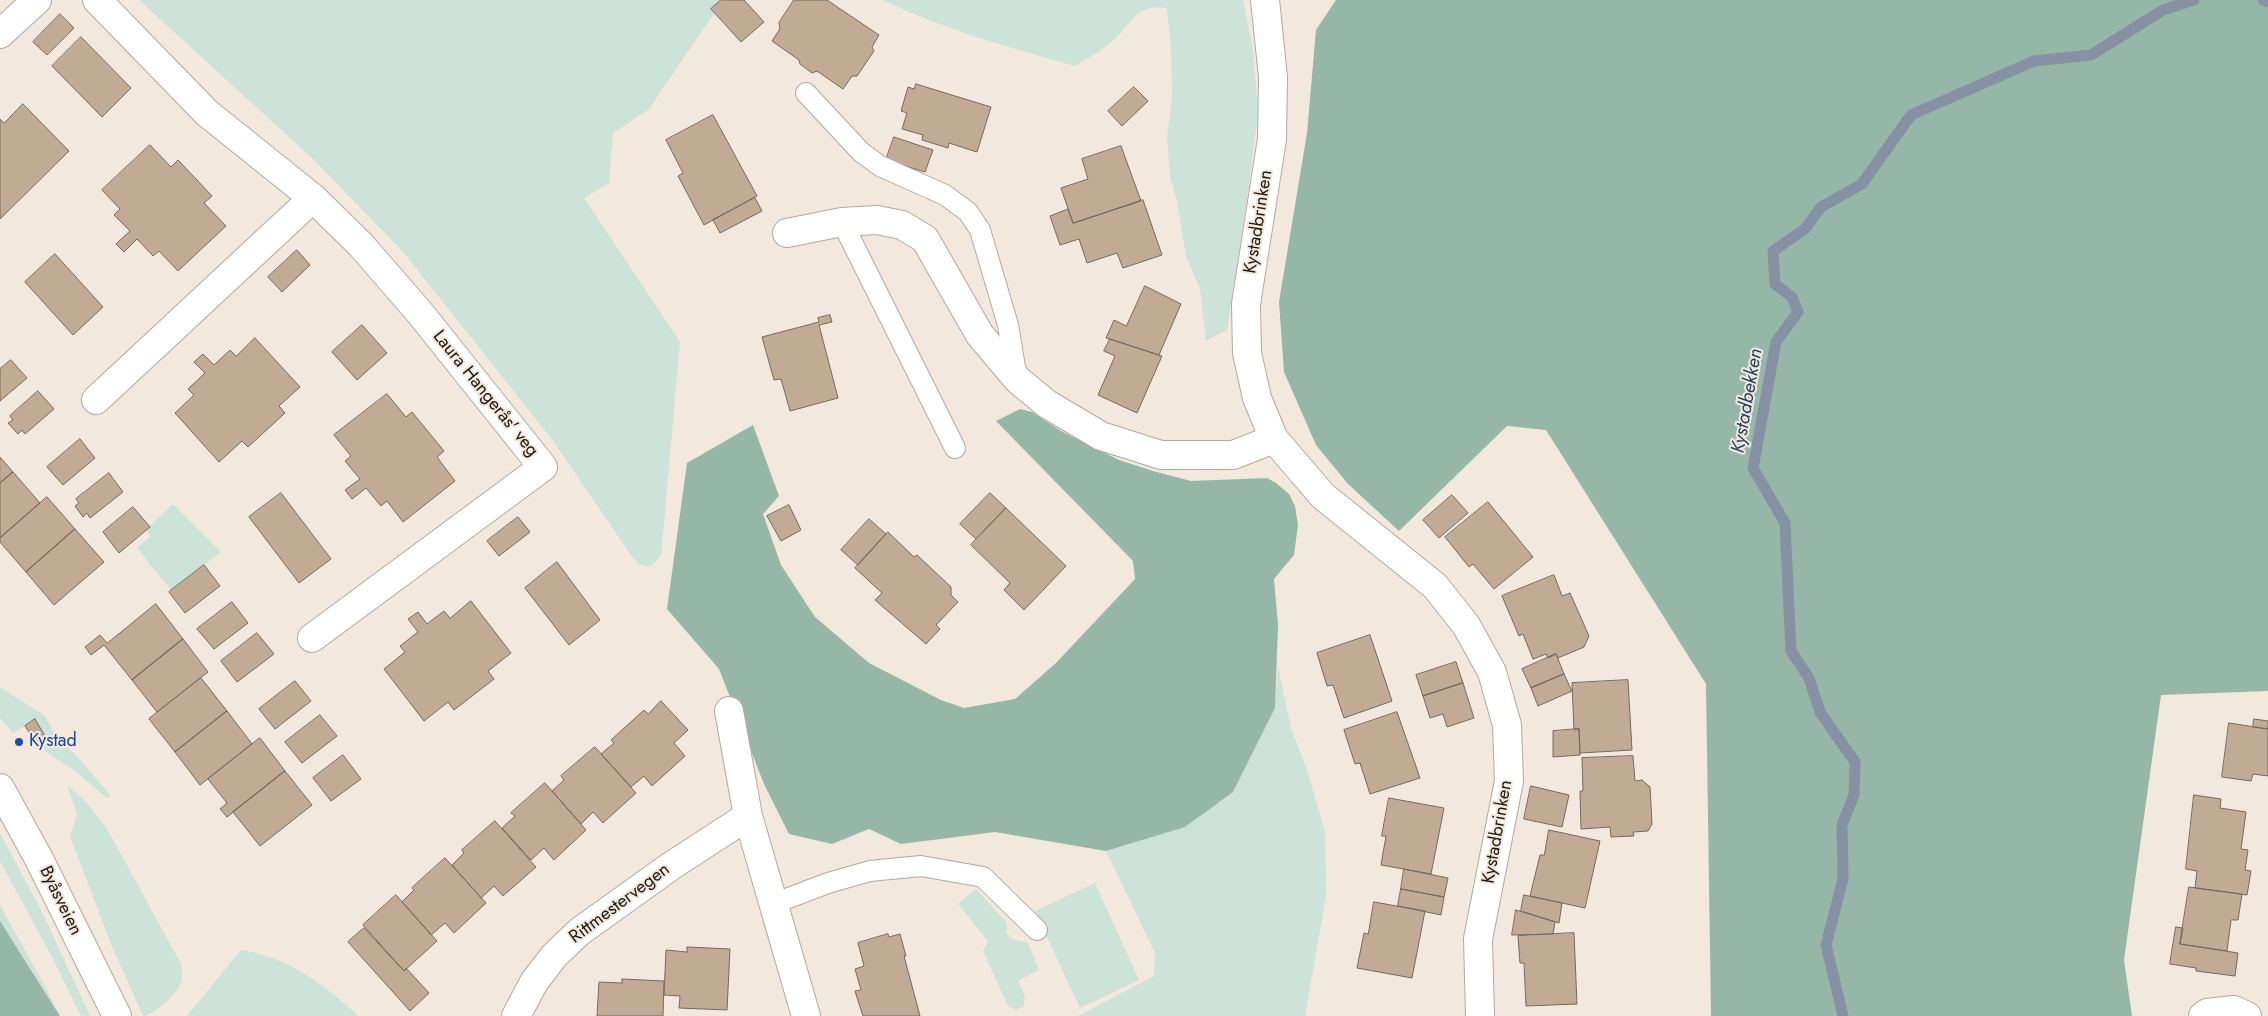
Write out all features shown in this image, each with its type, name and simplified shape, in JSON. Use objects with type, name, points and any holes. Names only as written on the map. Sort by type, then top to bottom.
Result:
[{"type":"street","points":[[0,34],[37,0]]},
{"type":"street","name":"Laura Hangerås' veg","points":[[97,0],[207,113],[313,198],[361,245],[420,313],[543,467],[312,638]]},
{"type":"street","name":"Kystadbrinken","points":[[1265,0],[1273,76],[1272,139],[1246,304],[1246,343],[1257,398],[1274,439],[1323,496],[1436,586],[1466,624],[1492,672],[1507,725],[1508,781],[1478,940],[1480,1016]]},
{"type":"street","points":[[96,400],[313,198]]},
{"type":"street","points":[[787,233],[842,222],[877,220],[902,225],[925,239],[980,335],[1018,380],[1047,404],[1101,436],[1162,455],[1233,454],[1274,439]]},
{"type":"street","points":[[729,711],[748,816],[806,1016]]},
{"type":"street","name":"Byåsveien","points":[[0,788],[39,858],[117,1016]]},
{"type":"street","name":"Rittmestervegen","points":[[516,1016],[534,982],[554,956],[579,932],[670,866],[748,816]]},
{"type":"street","points":[[2203,1016],[2207,1013],[2234,1010],[2247,1016]]},
{"type":"lane","points":[[806,93],[861,152],[880,166],[944,195],[968,212],[980,230],[1008,325],[1018,380]]},
{"type":"lane","points":[[842,222],[955,448]]},
{"type":"lane","points":[[773,904],[828,883],[870,871],[921,866],[983,877],[1037,930]]},
{"type":"green space","points":[[139,0],[723,0],[649,109],[613,133],[609,183],[584,198],[680,342],[662,546],[660,557],[654,564],[647,567],[639,564],[633,558],[551,438],[404,253],[313,159]]},
{"type":"green space","points":[[883,0],[1243,0],[1253,49],[1258,113],[1227,330],[1206,341],[1200,289],[1186,256],[1177,201],[1170,177],[1167,137],[1172,97],[1171,46],[1167,8],[1156,7],[1139,13],[1108,45],[1075,66],[954,29]]},
{"type":"green space","points":[[1336,0],[2268,0],[2268,691],[2161,695],[2124,960],[2132,1016],[1711,1016],[1706,684],[1546,430],[1507,426],[1399,531],[1348,484],[1316,445],[1284,372],[1279,302],[1307,133],[1316,30]]},
{"type":"green space","points":[[1020,409],[1032,412],[1061,431],[1119,460],[1153,471],[1191,481],[1267,478],[1289,494],[1295,506],[1298,525],[1294,555],[1274,579],[1278,625],[1275,708],[1233,792],[1185,827],[1106,851],[995,832],[901,844],[869,829],[832,844],[789,834],[764,784],[719,669],[667,609],[687,463],[753,425],[779,496],[763,514],[781,565],[815,617],[869,663],[941,700],[964,708],[1015,699],[1056,663],[1135,579],[1133,561],[996,421]]},
{"type":"green space","points":[[173,504],[221,552],[171,590],[137,548],[151,536],[146,530]]},
{"type":"green space","points":[[1278,666],[1291,728],[1308,773],[1325,832],[1326,896],[1305,1016],[1078,1016],[1154,976],[1155,953],[1106,851],[1185,827],[1233,792],[1275,708]]},
{"type":"green space","points":[[0,687],[45,716],[56,737],[76,755],[111,796],[107,798],[75,771],[45,751],[39,740],[45,736],[35,720],[13,733],[0,718]]},
{"type":"green space","points":[[67,785],[86,802],[106,827],[181,964],[182,980],[178,989],[164,1004],[147,1015],[143,1016],[111,944],[70,836],[77,814]]},
{"type":"green space","points":[[0,833],[42,912],[90,1016],[81,1016],[53,959],[0,861]]},
{"type":"green space","points":[[1095,883],[1139,980],[1080,1008],[1035,911]]},
{"type":"green space","points":[[976,889],[1007,923],[1007,933],[1012,939],[1028,943],[1039,970],[1018,981],[1025,997],[1024,1006],[1016,1010],[1008,1006],[983,951],[988,941],[958,904]]},
{"type":"green space","points":[[0,905],[61,1016],[0,921]]},
{"type":"green space","points":[[0,921],[60,1016],[0,1016]]},
{"type":"green space","points":[[241,950],[274,959],[290,966],[319,983],[358,1016],[187,1016]]},
{"type":"building","points":[[721,0],[744,0],[764,22],[741,42],[711,9]]},
{"type":"building","points":[[794,0],[827,0],[879,35],[872,47],[874,51],[857,76],[852,76],[843,89],[817,71],[812,73],[800,64],[799,60],[772,41],[780,29],[779,23]]},
{"type":"building","points":[[60,14],[74,28],[47,55],[33,42]]},
{"type":"building","points":[[81,37],[131,88],[102,117],[52,66]]},
{"type":"building","points":[[916,84],[991,107],[977,152],[949,143],[948,148],[922,140],[923,135],[902,129],[907,113],[901,111],[908,87],[914,89]]},
{"type":"building","points":[[1134,87],[1148,101],[1122,126],[1108,111]]},
{"type":"building","points":[[23,104],[69,151],[0,219],[0,119],[4,123]]},
{"type":"building","points":[[713,115],[757,196],[704,225],[678,176],[683,173],[666,140]]},
{"type":"building","points":[[894,137],[933,150],[925,172],[886,160]]},
{"type":"building","points":[[150,145],[171,167],[178,160],[212,196],[204,203],[226,226],[178,271],[159,251],[153,256],[137,239],[124,252],[116,244],[130,231],[114,215],[120,209],[102,190]]},
{"type":"building","points":[[1121,146],[1141,201],[1073,223],[1061,188],[1088,179],[1082,159]]},
{"type":"building","points":[[755,198],[762,211],[720,233],[713,220]]},
{"type":"building","points":[[1143,200],[1162,255],[1123,268],[1117,253],[1087,263],[1079,239],[1060,245],[1050,216],[1068,209],[1073,223]]},
{"type":"building","points":[[297,250],[310,265],[282,292],[268,277]]},
{"type":"building","points":[[55,254],[103,307],[73,335],[25,282]]},
{"type":"building","points":[[1145,286],[1181,304],[1159,355],[1106,338],[1114,320],[1126,326]]},
{"type":"building","points":[[830,315],[832,322],[819,325],[838,398],[790,411],[781,379],[774,380],[762,337],[819,322],[818,318]]},
{"type":"building","points":[[362,325],[387,353],[357,380],[332,352]]},
{"type":"building","points":[[255,338],[300,387],[279,406],[285,413],[248,447],[242,441],[219,462],[175,413],[194,395],[188,389],[205,373],[194,362],[203,354],[214,365],[230,350],[236,356]]},
{"type":"building","points":[[1110,339],[1162,356],[1137,413],[1098,395],[1115,356],[1104,351]]},
{"type":"building","points":[[11,360],[27,378],[0,401],[0,369]]},
{"type":"building","points":[[38,391],[54,409],[25,434],[22,430],[18,434],[8,423],[13,420],[10,416]]},
{"type":"building","points":[[387,394],[406,417],[412,412],[444,451],[437,457],[455,481],[403,522],[387,501],[381,506],[366,488],[352,499],[345,490],[360,479],[345,461],[351,456],[334,435]]},
{"type":"building","points":[[80,439],[95,458],[63,485],[47,467]]},
{"type":"building","points":[[0,457],[13,472],[0,483]]},
{"type":"building","points":[[13,472],[40,503],[0,538],[0,483]]},
{"type":"building","points":[[109,473],[123,492],[90,518],[87,513],[83,517],[75,506],[79,503],[76,499]]},
{"type":"building","points":[[281,493],[331,559],[299,583],[249,517]]},
{"type":"building","points":[[990,493],[1006,508],[976,539],[960,524]]},
{"type":"building","points":[[1452,495],[1468,513],[1439,538],[1423,520]]},
{"type":"building","points":[[47,497],[75,529],[26,572],[0,542],[0,538]]},
{"type":"building","points":[[1488,502],[1533,557],[1494,589],[1473,564],[1469,567],[1445,537]]},
{"type":"building","points":[[789,505],[801,530],[781,541],[767,516]]},
{"type":"building","points":[[133,507],[150,527],[119,553],[103,532]]},
{"type":"building","points":[[1006,508],[1066,566],[1024,610],[1004,590],[1010,583],[971,545]]},
{"type":"building","points":[[518,517],[530,532],[499,556],[487,541]]},
{"type":"building","points":[[869,519],[886,534],[858,565],[841,550]]},
{"type":"building","points":[[75,529],[104,562],[54,605],[26,572]]},
{"type":"building","points":[[888,532],[914,557],[917,555],[951,587],[951,595],[958,602],[936,625],[940,629],[926,644],[875,600],[882,593],[855,568]]},
{"type":"building","points":[[557,562],[600,620],[569,645],[525,588]]},
{"type":"building","points":[[204,565],[220,586],[185,613],[169,592]]},
{"type":"building","points":[[1554,575],[1562,596],[1570,593],[1589,636],[1584,647],[1558,658],[1556,654],[1548,658],[1546,654],[1533,659],[1523,634],[1519,636],[1502,596]]},
{"type":"building","points":[[471,601],[511,653],[488,671],[494,679],[454,710],[448,702],[424,721],[384,669],[405,652],[400,646],[418,632],[408,619],[418,612],[427,624],[444,611],[450,618]]},
{"type":"building","points":[[232,602],[248,623],[214,649],[197,629]]},
{"type":"building","points":[[156,604],[183,639],[132,680],[104,645],[91,655],[85,647],[100,635],[107,643]]},
{"type":"building","points":[[257,633],[274,654],[237,682],[221,661]]},
{"type":"building","points":[[1370,635],[1392,701],[1344,718],[1333,685],[1327,686],[1317,653]]},
{"type":"building","points":[[183,639],[208,672],[157,712],[132,680]]},
{"type":"building","points":[[1556,654],[1564,674],[1531,688],[1522,669]]},
{"type":"building","points":[[1456,662],[1463,683],[1423,696],[1416,675]]},
{"type":"building","points":[[1564,674],[1572,691],[1538,706],[1531,688]]},
{"type":"building","points":[[201,678],[227,711],[175,752],[149,719]]},
{"type":"building","points":[[1628,680],[1632,750],[1580,753],[1579,729],[1574,730],[1572,683]]},
{"type":"building","points":[[295,681],[311,701],[275,729],[259,709]]},
{"type":"building","points":[[1463,683],[1474,718],[1447,727],[1443,714],[1430,718],[1423,696]]},
{"type":"building","points":[[661,701],[688,730],[674,743],[685,756],[652,786],[644,776],[631,787],[601,754],[614,743],[611,740],[644,710],[648,714]]},
{"type":"building","points":[[227,711],[252,744],[200,785],[175,752]]},
{"type":"building","points":[[1397,712],[1420,778],[1370,794],[1360,763],[1355,764],[1344,730]]},
{"type":"building","points":[[320,715],[337,736],[302,763],[285,742]]},
{"type":"building","points":[[35,719],[45,736],[35,742],[25,726]]},
{"type":"building","points":[[2254,719],[2268,721],[2268,729],[2253,727]]},
{"type":"building","points":[[2229,723],[2268,729],[2268,776],[2253,774],[2251,781],[2222,777]]},
{"type":"building","points":[[1579,729],[1580,755],[1553,757],[1553,731]]},
{"type":"building","points":[[260,738],[285,771],[227,817],[220,809],[227,803],[208,779]]},
{"type":"building","points":[[595,747],[636,793],[603,823],[593,812],[581,824],[552,791],[564,780],[561,776]]},
{"type":"building","points":[[343,755],[361,779],[331,801],[313,778]]},
{"type":"building","points":[[1633,756],[1635,781],[1642,780],[1650,787],[1652,824],[1648,831],[1633,832],[1634,836],[1611,837],[1610,827],[1581,829],[1580,791],[1583,791],[1582,758]]},
{"type":"building","points":[[285,771],[312,805],[260,846],[233,812]]},
{"type":"building","points":[[545,783],[586,830],[554,860],[544,848],[531,860],[502,828],[515,816],[511,813]]},
{"type":"building","points":[[1531,786],[1569,795],[1562,827],[1524,819]]},
{"type":"building","points":[[2194,795],[2221,799],[2220,808],[2246,812],[2241,849],[2248,850],[2245,870],[2251,871],[2247,895],[2195,888],[2197,871],[2186,869]]},
{"type":"building","points":[[1389,798],[1444,808],[1431,874],[1381,865],[1386,836],[1382,836]]},
{"type":"building","points":[[495,821],[536,867],[503,896],[494,886],[481,898],[452,865],[464,853],[462,850]]},
{"type":"building","points":[[1549,830],[1600,841],[1585,908],[1530,896],[1540,855],[1544,855]]},
{"type":"building","points":[[445,858],[486,903],[454,933],[445,923],[431,935],[402,902],[414,890],[412,888]]},
{"type":"building","points":[[1404,869],[1448,878],[1444,897],[1401,889]]},
{"type":"building","points":[[2189,887],[2242,894],[2238,920],[2231,920],[2227,951],[2180,944]]},
{"type":"building","points":[[1401,889],[1444,897],[1441,915],[1398,906]]},
{"type":"building","points":[[396,895],[437,941],[404,971],[363,925]]},
{"type":"building","points":[[1524,895],[1562,903],[1559,923],[1521,911]]},
{"type":"building","points":[[1374,902],[1425,911],[1412,978],[1357,968],[1364,933],[1368,934]]},
{"type":"building","points":[[1516,910],[1555,922],[1553,934],[1512,935]]},
{"type":"building","points":[[2176,927],[2183,928],[2180,944],[2238,953],[2235,976],[2196,971],[2196,968],[2170,964]]},
{"type":"building","points":[[364,928],[404,971],[406,968],[429,993],[410,1011],[348,942]]},
{"type":"building","points":[[1574,933],[1577,1004],[1526,1006],[1524,963],[1520,963],[1518,936]]},
{"type":"building","points":[[888,934],[889,937],[900,934],[920,1016],[863,1016],[855,991],[861,990],[855,969],[864,966],[858,943]]},
{"type":"building","points":[[687,947],[730,949],[727,1010],[679,1008],[680,996],[664,995],[666,950],[687,952]]},
{"type":"building","points":[[622,979],[664,981],[663,1016],[597,1016],[599,982],[622,983]]},
{"type":"waterway","name":"Kystadbekken","points":[[1843,1016],[1826,945],[1843,879],[1842,825],[1854,795],[1855,762],[1820,712],[1809,678],[1791,651],[1785,523],[1753,468],[1776,342],[1798,312],[1792,297],[1775,284],[1773,251],[1805,229],[1821,207],[1862,184],[1911,115],[2034,61],[2091,55],[2163,10],[2194,0]]},
{"type":"waterway","name":"Kystadbekken","points":[[2263,0],[2268,2]]},
{"type":"place","name":"Kystad","points":[[19,742]]}]
